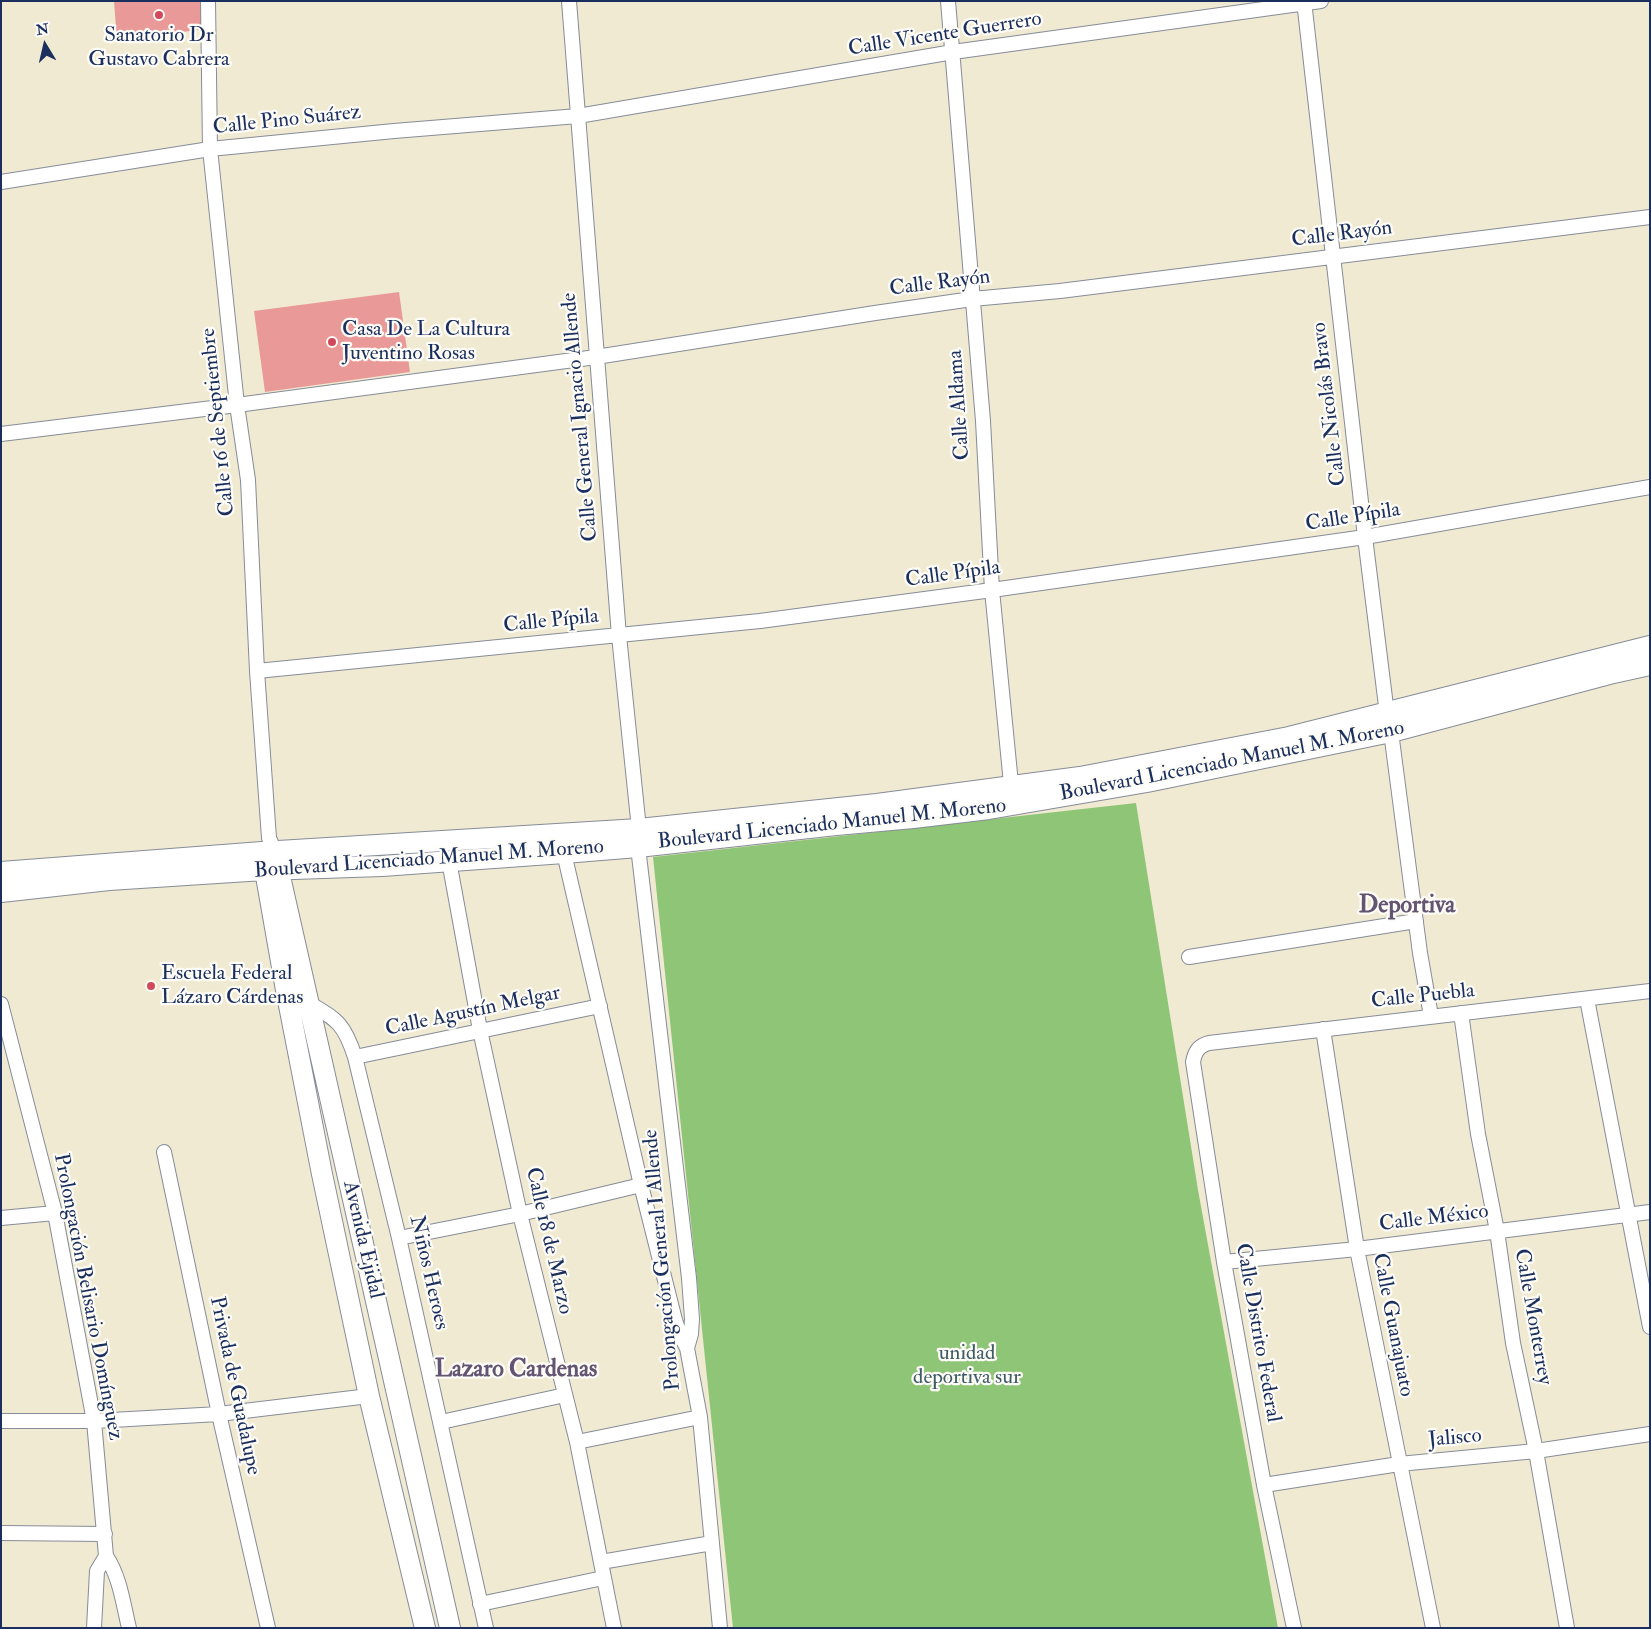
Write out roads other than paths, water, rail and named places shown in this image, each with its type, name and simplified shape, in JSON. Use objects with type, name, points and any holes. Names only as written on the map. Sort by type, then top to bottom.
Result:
[{"type":"main road","name":"Boulevard Licenciado Manuel M. Moreno","points":[[1389,723],[1650,646]]},
{"type":"main road","name":"Boulevard Licenciado Manuel M. Moreno","points":[[270,856],[450,861],[564,853],[638,838],[877,804],[1012,795],[1080,777],[1289,737],[1389,723],[1650,665]]},
{"type":"main road","name":"Boulevard Licenciado Manuel M. Moreno","points":[[1,872],[140,870],[270,856],[638,838]]},
{"type":"main road","name":"Avenida Ejidal","points":[[270,856],[286,990],[322,1174],[369,1396],[426,1628]]},
{"type":"main road","name":"Avenida Ejidal","points":[[270,856],[309,1003],[450,1628]]},
{"type":"main road","name":"Boulevard Licenciado Manuel M. Moreno","points":[[1,892],[109,880],[140,870]]},
{"type":"street","name":"Calle 16 de Septiembre","points":[[208,1],[210,149],[237,405],[248,480],[257,671],[270,856]]},
{"type":"street","name":"Calle General Ignacio Allende","points":[[569,1],[596,357],[638,838]]},
{"type":"street","name":"Calle Aldama","points":[[948,1],[983,422],[992,590],[1012,795]]},
{"type":"street","name":"Calle Vicente Guerrero","points":[[578,116],[953,52],[1321,1]]},
{"type":"street","name":"Calle Nicolás Bravo","points":[[1304,3],[1365,537],[1416,920],[1431,1016]]},
{"type":"street","name":"Calle Pino Suárez","points":[[1,182],[210,149],[578,116]]},
{"type":"street","name":"Calle Rayón","points":[[1,434],[237,405],[596,357],[972,299],[1060,291],[1650,217]]},
{"type":"street","name":"Calle Pípila","points":[[257,671],[760,621],[1365,537],[1650,487]]},
{"type":"street","name":"Prolongación General I Allende","points":[[638,838],[689,1278],[692,1319],[688,1348],[700,1418],[720,1628]]},
{"type":"street","points":[[564,853],[641,1185],[675,1320],[680,1335],[688,1348]]},
{"type":"street","name":"Calle 18 de Marzo","points":[[450,861],[480,1030],[520,1214],[577,1442],[614,1628]]},
{"type":"street","points":[[1189,957],[1416,920]]},
{"type":"street","name":"Niños Heroes","points":[[286,990],[327,1013],[341,1024],[350,1040],[356,1057],[441,1422],[486,1628]]},
{"type":"street","name":"Calle Puebla","points":[[1201,1045],[1650,991]]},
{"type":"street","points":[[1587,999],[1650,1327]]},
{"type":"street","name":"Prolongación Belisario Domínguez","points":[[1,1004],[55,1213],[94,1421],[106,1556],[113,1566],[117,1578],[129,1628]]},
{"type":"street","name":"Calle Agustín Melgar","points":[[356,1057],[600,1006]]},
{"type":"street","name":"Calle Monterrey","points":[[1462,1013],[1478,1134],[1497,1231],[1513,1343],[1536,1451],[1567,1628]]},
{"type":"street","name":"Calle Guanajuato","points":[[1323,1029],[1357,1249],[1433,1628]]},
{"type":"street","name":"Calle Distrito Federal","points":[[1201,1045],[1195,1053],[1193,1062],[1224,1262],[1264,1485],[1294,1628]]},
{"type":"street","name":"Privada de Guadalupe","points":[[164,1152],[218,1414],[268,1628]]},
{"type":"street","points":[[399,1238],[520,1214],[641,1185]]},
{"type":"street","name":"Calle México","points":[[1224,1262],[1357,1249],[1650,1212]]},
{"type":"street","points":[[1,1218],[55,1213]]},
{"type":"street","points":[[441,1422],[565,1395]]},
{"type":"street","points":[[1,1421],[94,1421],[218,1414],[369,1396]]},
{"type":"street","points":[[577,1442],[700,1418]]},
{"type":"street","name":"Jalisco","points":[[1264,1485],[1399,1464],[1536,1451],[1650,1434]]},
{"type":"street","points":[[1,1533],[105,1534]]},
{"type":"street","points":[[601,1562],[712,1543]]},
{"type":"street","points":[[94,1628],[97,1571],[106,1556]]},
{"type":"street","points":[[480,1604],[603,1578]]},
{"type":"place","name":"Sanatorio Dr Gustavo Cabrera","points":[[159,15]]},
{"type":"place","name":"Casa De La Cultura Juventino Rosas","points":[[332,342]]},
{"type":"place","name":"Escuela Federal Lázaro Cárdenas","points":[[151,986]]},
{"type":"district","name":"Deportiva","points":[[1407,907]]},
{"type":"district","name":"Lazaro Cardenas","points":[[516,1371]]},
{"type":"park label","name":"unidad deportiva sur","points":[[967,1366]]}]
